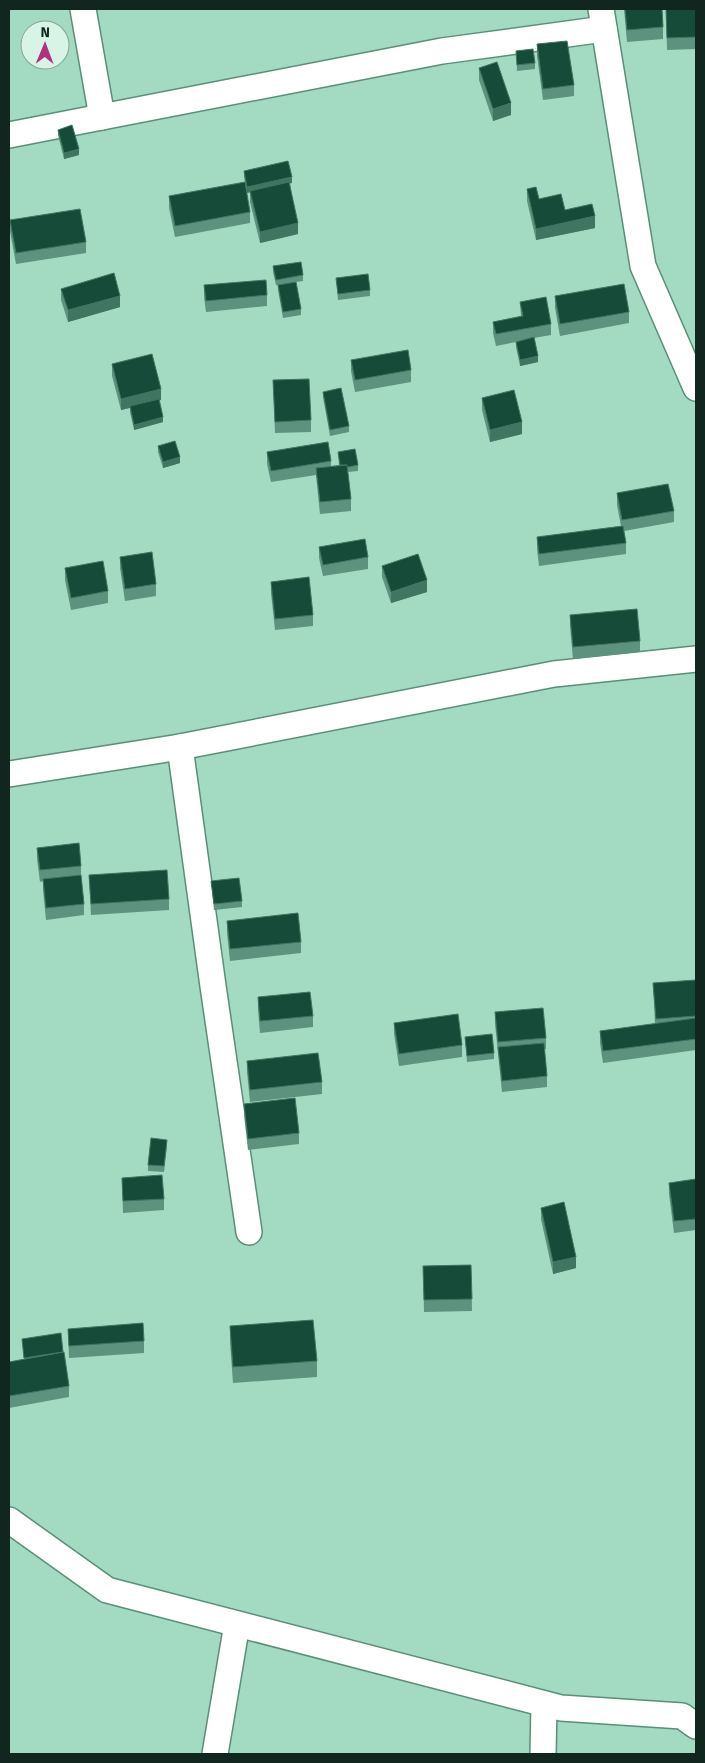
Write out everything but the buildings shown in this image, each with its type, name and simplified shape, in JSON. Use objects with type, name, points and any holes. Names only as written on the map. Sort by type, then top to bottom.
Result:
[{"type":"street","points":[[83,9],[102,117]]},
{"type":"street","points":[[9,135],[602,19],[643,266],[696,388]]},
{"type":"street","points":[[9,774],[180,746],[554,674],[696,659]]},
{"type":"street","points":[[180,746],[249,1232]]},
{"type":"street","points":[[9,1520],[107,1590],[561,1708],[691,1719]]},
{"type":"street","points":[[215,1754],[238,1624]]},
{"type":"street","points":[[543,1754],[544,1704]]}]
